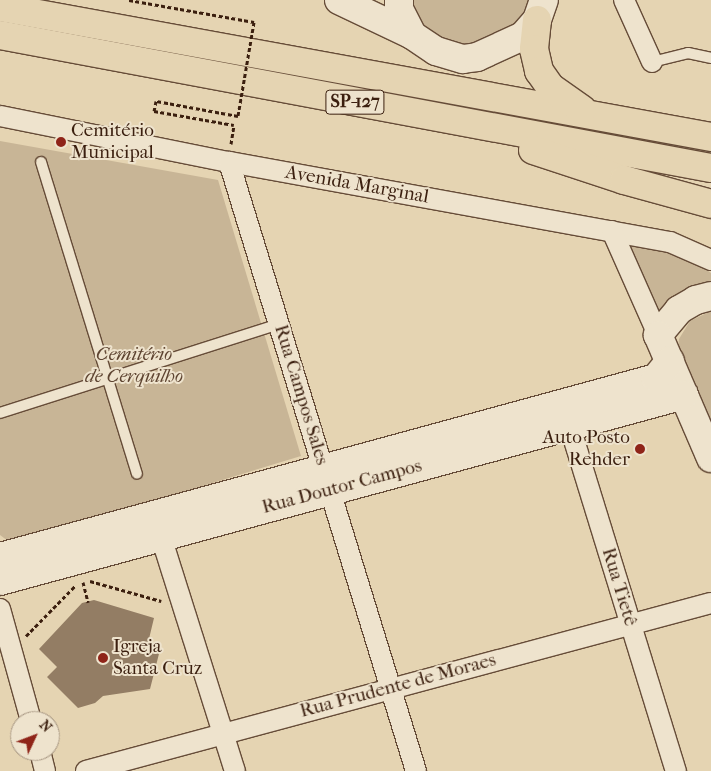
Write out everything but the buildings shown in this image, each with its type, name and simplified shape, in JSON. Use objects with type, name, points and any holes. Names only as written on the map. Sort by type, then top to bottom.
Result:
[{"type":"highway","points":[[543,6],[534,49],[539,71],[550,87],[590,114]]},
{"type":"highway","name":"SP-127","points":[[0,7],[590,114],[711,138]]},
{"type":"highway","name":"SP-127","points":[[0,35],[711,168]]},
{"type":"highway","points":[[0,40],[28,40]]},
{"type":"highway","points":[[434,117],[624,180],[711,204]]},
{"type":"street","points":[[339,0],[412,34],[423,44],[450,57],[477,57],[513,42],[543,6]]},
{"type":"street","points":[[399,0],[399,9],[412,34]]},
{"type":"street","points":[[624,0],[652,62]]},
{"type":"street","name":"Avenida Marginal","points":[[0,116],[229,162],[670,242],[711,260]]},
{"type":"street","name":"Rua Campos Sales","points":[[229,162],[416,771]]},
{"type":"street","points":[[612,231],[711,458]]},
{"type":"street","points":[[658,335],[679,310],[696,300],[711,296]]},
{"type":"street","name":"Rua Doutor Campos","points":[[566,415],[656,378],[670,361]]},
{"type":"street","name":"Rua Doutor Campos","points":[[0,580],[158,526],[327,479],[566,415],[684,395]]},
{"type":"street","name":"Rua Tietê","points":[[566,415],[676,771]]},
{"type":"street","points":[[158,526],[235,771]]},
{"type":"street","name":"Rua Doutor Campos","points":[[0,557],[158,526]]},
{"type":"street","name":"Rua Prudente de Moraes","points":[[86,771],[711,603]]},
{"type":"street","points":[[0,609],[28,711]]},
{"type":"lane","points":[[652,62],[688,53],[711,58]]},
{"type":"lane","points":[[41,162],[137,474]]},
{"type":"lane","points":[[0,413],[279,324]]},
{"type":"path","points":[[129,0],[254,22],[238,116],[156,101],[154,110],[234,125]]},
{"type":"path","points":[[10,644],[20,642],[82,579],[168,603],[181,600]]},
{"type":"green space","points":[[406,0],[535,0],[525,16],[509,29],[458,49],[420,32]]},
{"type":"green space","name":"Cemitério de Cerquilho","points":[[0,141],[218,180],[301,456],[12,544],[0,535]]},
{"type":"green space","points":[[633,242],[652,245],[700,265],[711,273],[711,291],[659,319],[629,245]]},
{"type":"green space","points":[[711,311],[711,431],[677,356],[679,339],[690,321]]},
{"type":"place","name":"Cemitério Municipal","points":[[61,142]]},
{"type":"place","name":"Auto Posto Rehder","points":[[640,449]]},
{"type":"place","name":"Igreja Santa Cruz","points":[[103,658]]}]
